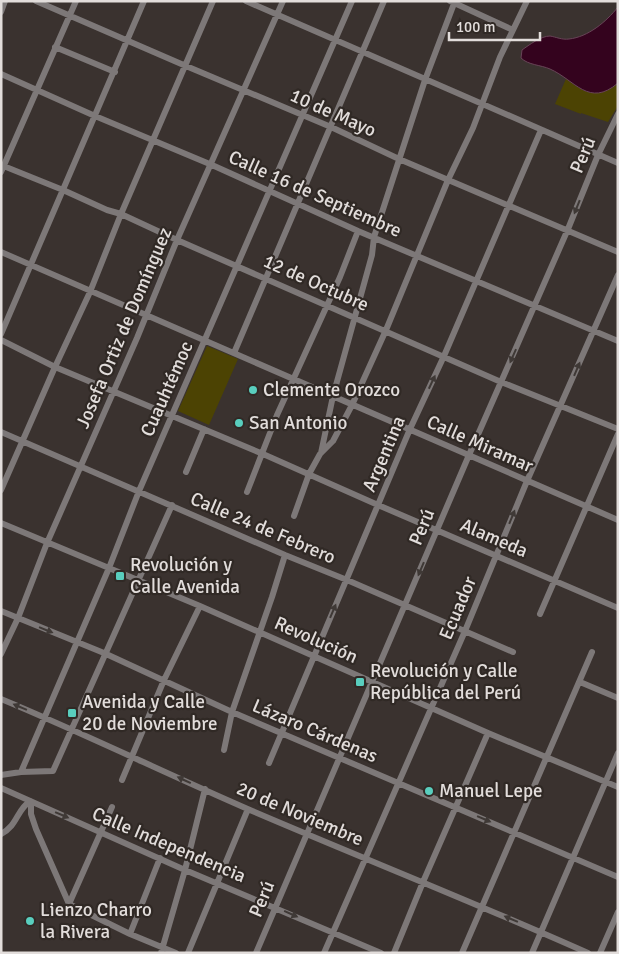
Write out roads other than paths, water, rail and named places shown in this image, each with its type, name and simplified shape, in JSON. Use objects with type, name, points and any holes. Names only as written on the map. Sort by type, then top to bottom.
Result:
[{"type":"street","points":[[1,12],[5,1]]},
{"type":"street","name":"10 de Mayo","points":[[36,1],[331,126],[448,180],[568,229],[618,252]]},
{"type":"street","points":[[2,168],[76,1]]},
{"type":"street","points":[[1,334],[144,1]]},
{"type":"street","points":[[1,490],[90,292],[121,214],[213,1]]},
{"type":"street","points":[[246,1],[618,163]]},
{"type":"street","name":"Josefa Ortiz de Domínguez","points":[[1,654],[18,618],[47,543],[113,390],[283,1]]},
{"type":"street","name":"Cuauhtémoc","points":[[21,772],[109,568],[139,491],[352,1]]},
{"type":"street","points":[[234,353],[384,1]]},
{"type":"street","points":[[294,516],[309,474],[320,454],[333,441],[352,405],[386,330],[448,180],[473,128],[512,30],[527,1]]},
{"type":"street","points":[[320,454],[332,396],[372,255],[374,237],[425,80],[454,2],[512,30]]},
{"type":"street","points":[[55,48],[114,72]]},
{"type":"street","name":"Calle 16 de Septiembre","points":[[1,74],[270,190],[358,231],[618,342]]},
{"type":"street","name":"Perú","points":[[256,953],[568,229],[598,155],[618,114]]},
{"type":"street","name":"Argentina","points":[[269,763],[410,429],[444,356],[541,130]]},
{"type":"street","name":"12 de Octubre","points":[[2,168],[121,214],[501,382],[618,430]]},
{"type":"street","points":[[247,492],[277,414],[340,278],[358,231]]},
{"type":"street","name":"Calle Miramar","points":[[1,252],[618,520]]},
{"type":"street","name":"Ecuador","points":[[324,953],[432,708],[527,481],[618,275]]},
{"type":"street","name":"Alameda","points":[[1,340],[55,367],[172,415],[554,580],[617,605]]},
{"type":"street","points":[[186,472],[204,429]]},
{"type":"street","name":"Calle 24 de Febrero","points":[[1,432],[513,652]]},
{"type":"street","points":[[540,614],[618,434]]},
{"type":"street","points":[[1,775],[53,771],[104,653],[172,505]]},
{"type":"street","name":"Revolución","points":[[1,523],[259,631],[488,733],[618,787]]},
{"type":"street","points":[[224,750],[232,712],[285,555]]},
{"type":"street","points":[[122,780],[164,680],[200,606]]},
{"type":"street","name":"Lázaro Cárdenas","points":[[1,611],[104,653],[232,712],[618,877]]},
{"type":"street","points":[[462,953],[592,652]]},
{"type":"street","points":[[580,682],[618,698]]},
{"type":"street","name":"20 de Noviembre","points":[[1,699],[133,756],[248,809],[482,906],[588,953]]},
{"type":"street","points":[[394,953],[488,733]]},
{"type":"street","points":[[532,953],[618,753]]},
{"type":"street","points":[[162,950],[185,870],[205,789]]},
{"type":"street","name":"Calle Independencia","points":[[3,791],[381,953]]},
{"type":"street","points":[[1,834],[15,824],[22,810],[31,802]]},
{"type":"street","points":[[31,802],[31,814],[36,829],[70,904],[162,950],[176,953]]},
{"type":"street","points":[[70,904],[112,807]]},
{"type":"street","points":[[188,953],[248,809]]},
{"type":"street","points":[[130,934],[160,858]]},
{"type":"street","points":[[600,953],[618,912]]},
{"type":"place","name":"Clemente Orozco","points":[[253,390]]},
{"type":"place","name":"San Antonio","points":[[239,423]]},
{"type":"place","name":"Revolución y Calle Avenida","points":[[120,576]]},
{"type":"place","name":"Revolución y Calle República del Perú","points":[[360,682]]},
{"type":"place","name":"Avenida y Calle 20 de Noviembre","points":[[72,713]]},
{"type":"place","name":"Manuel Lepe","points":[[429,791]]},
{"type":"place","name":"Lienzo Charro la Rivera","points":[[30,921]]}]
